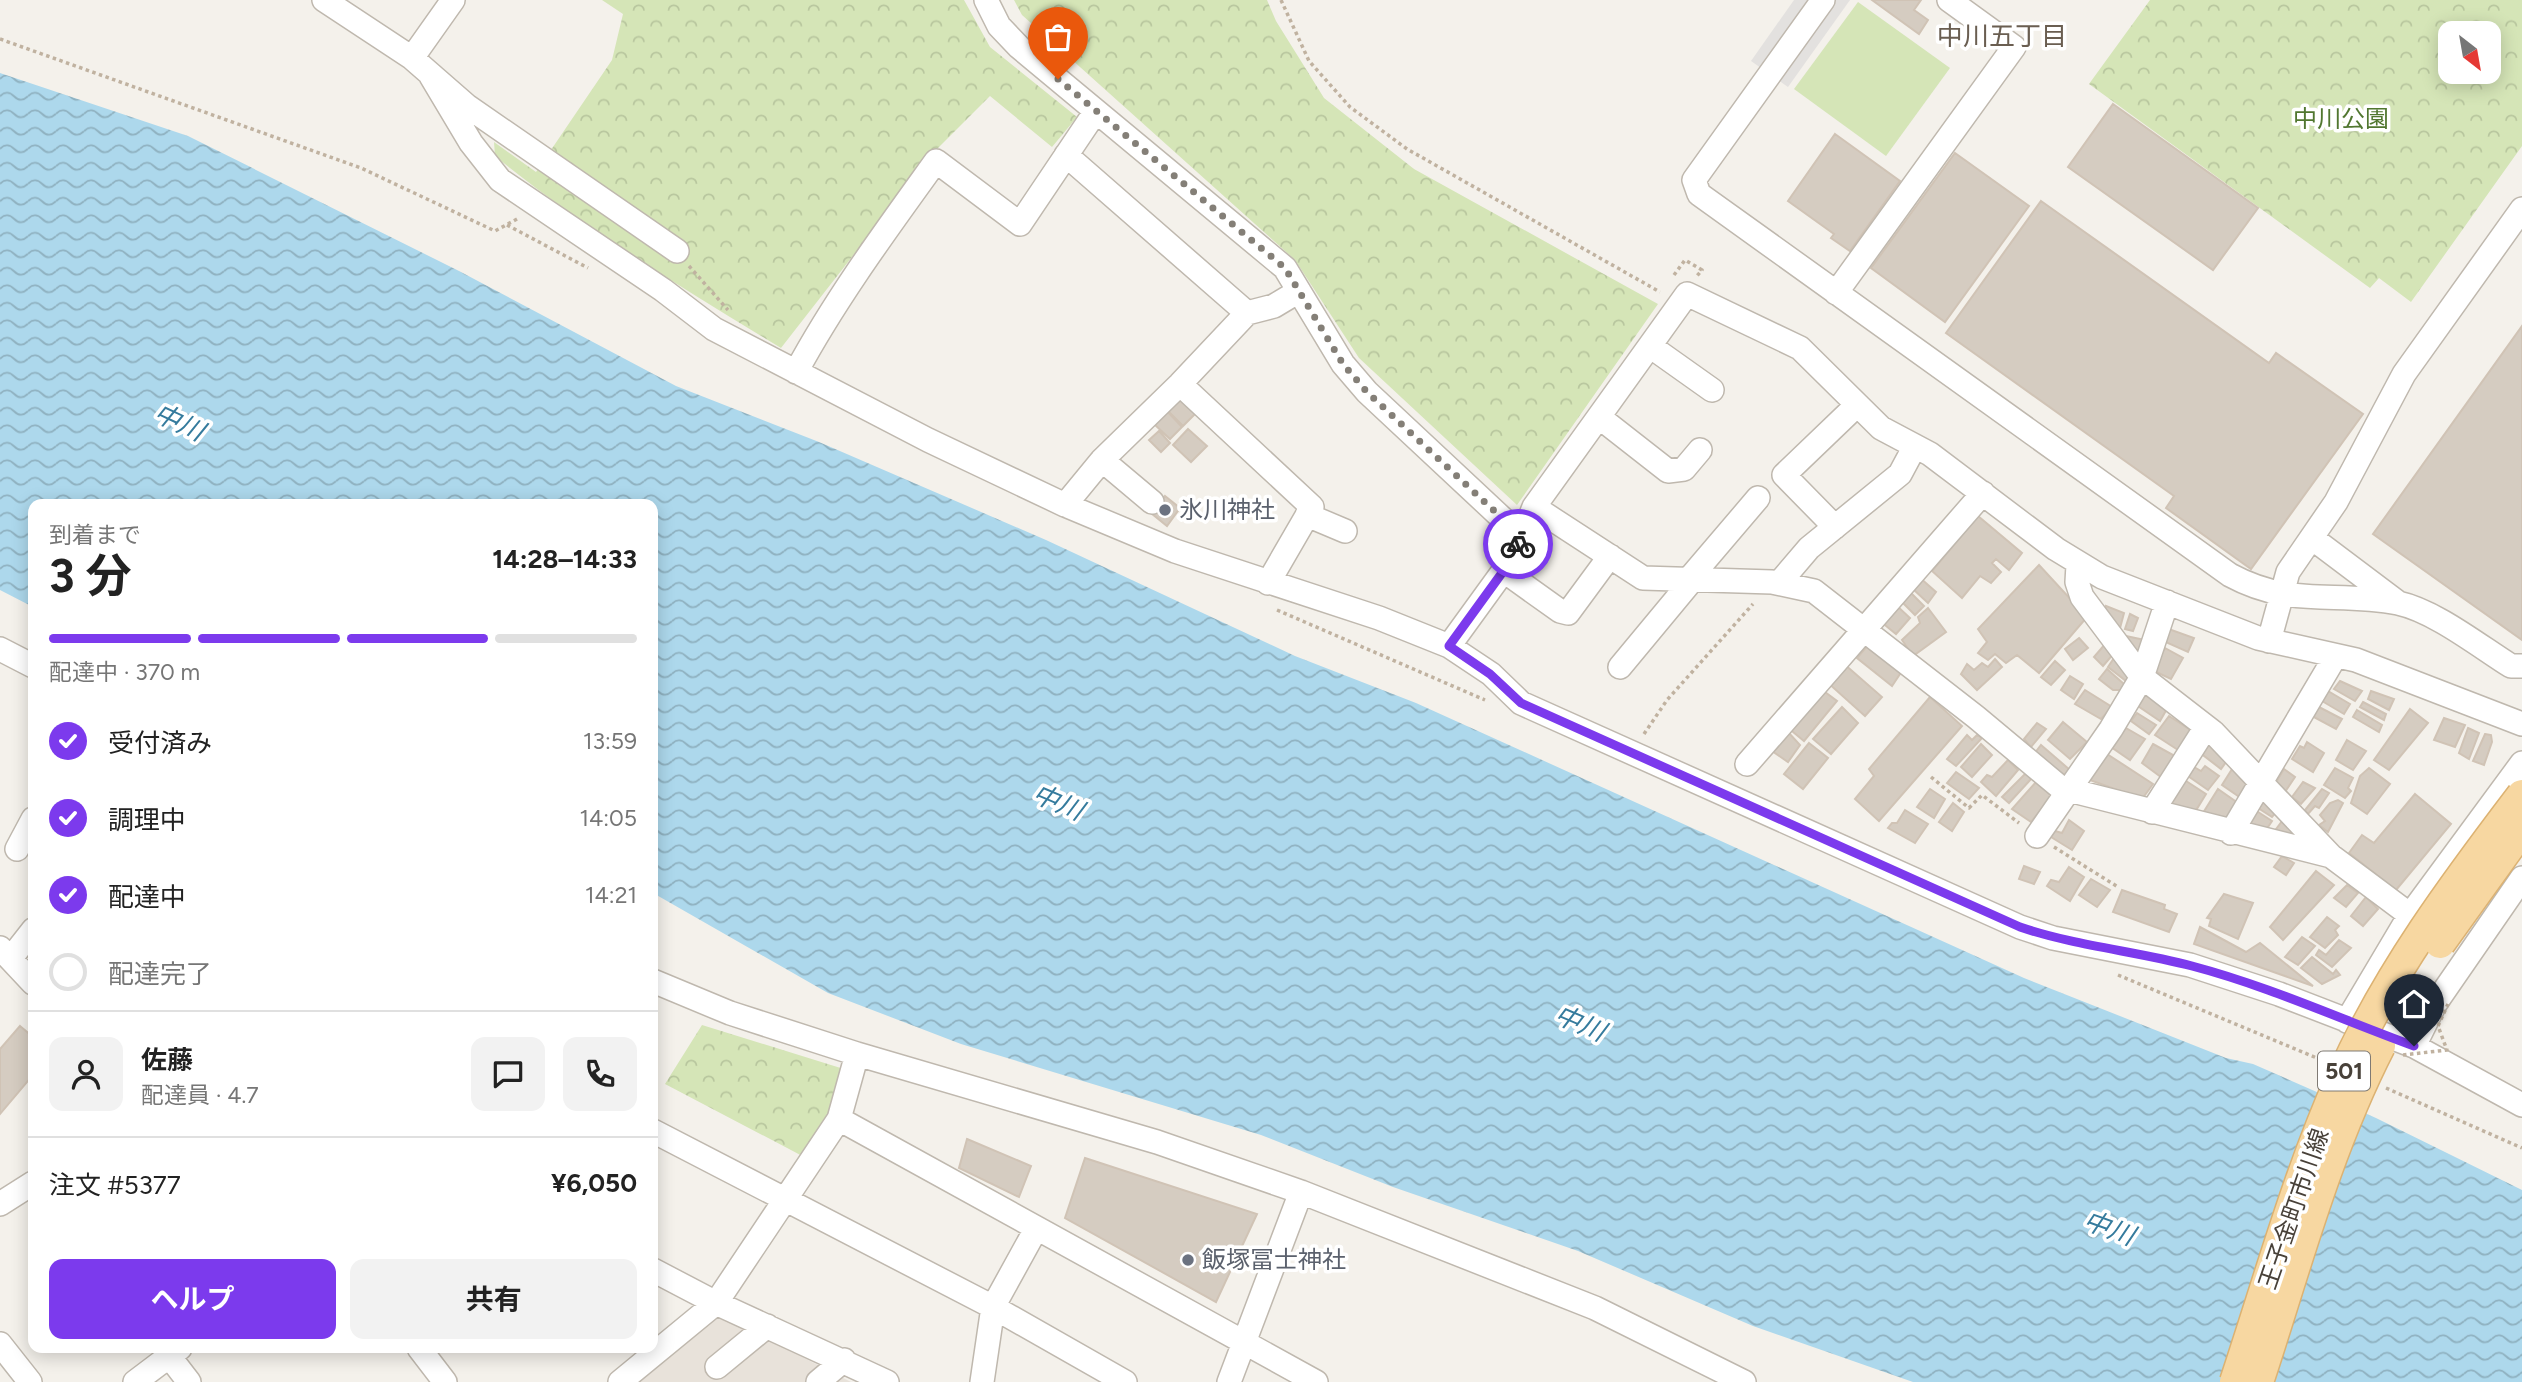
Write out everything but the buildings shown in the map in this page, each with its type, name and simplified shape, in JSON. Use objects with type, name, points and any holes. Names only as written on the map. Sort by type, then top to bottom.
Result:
[{"type":"main road","name":"王子金町市川線","points":[[2235,1382],[2310,1158],[2342,1076],[2388,986],[2422,933],[2522,794]]},
{"type":"main road","name":"王子金町市川線","points":[[2258,1382],[2329,1168],[2364,1076],[2412,985],[2453,922],[2522,830]]},
{"type":"street","points":[[324,0],[412,58],[467,106],[677,251]]},
{"type":"street","points":[[412,58],[453,0]]},
{"type":"street","points":[[986,0],[999,26],[1019,47],[1285,268],[1343,364],[1367,392],[1520,535]]},
{"type":"street","points":[[1823,0],[1694,180],[1695,187],[1706,200],[2230,575],[2250,586],[2283,596],[2353,597],[2418,609],[2511,666],[2522,666]]},
{"type":"street","points":[[1836,293],[2014,47],[1949,0]]},
{"type":"street","points":[[431,76],[471,144],[489,168],[518,194],[663,290],[713,329],[1065,505],[1175,551],[1380,618],[1449,646],[1490,674],[1521,703],[2008,922],[2053,938],[2130,951],[2217,973],[2347,1021],[2404,1051],[2522,1105]]},
{"type":"street","points":[[796,372],[873,250],[936,161],[1020,225],[1096,111]]},
{"type":"street","points":[[1066,155],[1247,313]]},
{"type":"street","points":[[2269,640],[2288,572],[2336,502],[2404,374],[2522,209]]},
{"type":"street","points":[[1065,505],[1102,460],[1181,384],[1247,313],[1274,306],[1299,291]]},
{"type":"street","points":[[1449,646],[1515,555],[1520,535],[1534,507],[1687,294],[1800,348],[1881,428],[1915,446],[1983,493],[2078,565],[2269,640],[2399,676],[2522,724]]},
{"type":"street","points":[[1650,346],[1712,390]]},
{"type":"street","points":[[1181,384],[1312,508],[1268,583]]},
{"type":"street","points":[[1835,527],[1784,475],[1857,405]]},
{"type":"street","points":[[1599,417],[1668,471],[1684,469],[1700,450]]},
{"type":"street","points":[[1776,582],[1809,548],[1900,474],[1915,446]]},
{"type":"street","points":[[1102,460],[1152,502]]},
{"type":"street","points":[[1747,764],[1983,493]]},
{"type":"street","points":[[1620,667],[1758,498]]},
{"type":"street","points":[[1534,507],[1643,578],[1776,582],[1814,591],[1976,716],[2061,788],[2330,856]]},
{"type":"street","points":[[1307,515],[1345,531]]},
{"type":"street","points":[[2312,538],[2400,604]]},
{"type":"street","points":[[1504,571],[1560,611],[1568,613],[1610,556]]},
{"type":"street","points":[[2078,565],[2077,582],[2082,597],[2143,677],[2206,727],[2262,782],[2330,856],[2410,915]]},
{"type":"street","points":[[2037,836],[2143,677],[2167,602]]},
{"type":"street","points":[[0,649],[28,663]]},
{"type":"street","points":[[2231,833],[2335,657]]},
{"type":"street","points":[[2152,812],[2206,727]]},
{"type":"street","points":[[2347,1021],[2410,915],[2522,763]]},
{"type":"street","points":[[14,849],[28,827]]},
{"type":"street","points":[[2404,1051],[2522,878]]},
{"type":"street","points":[[28,934],[6,953],[28,977]]},
{"type":"street","points":[[658,987],[857,1054],[1157,1142],[1301,1192],[1595,1308],[1744,1382]]},
{"type":"street","points":[[658,1351],[716,1303],[786,1199],[839,1119],[857,1054]]},
{"type":"street","points":[[839,1119],[1316,1382]]},
{"type":"street","points":[[658,1134],[993,1307],[1125,1382]]},
{"type":"street","points":[[0,1204],[28,1186]]},
{"type":"street","points":[[1229,1382],[1301,1192]]},
{"type":"street","points":[[982,1382],[993,1307],[1036,1229]]},
{"type":"street","points":[[658,1273],[716,1303],[887,1382]]},
{"type":"street","points":[[717,1367],[767,1326]]},
{"type":"street","points":[[0,1344],[30,1382]]},
{"type":"street","points":[[135,1382],[173,1353]]},
{"type":"street","points":[[174,1353],[188,1382]]},
{"type":"street","points":[[423,1353],[445,1382]]},
{"type":"street","points":[[620,1382],[655,1353]]},
{"type":"street","points":[[818,1382],[844,1360]]},
{"type":"path","points":[[1281,0],[1310,61],[1350,107],[1407,149],[1660,293],[1685,260],[1702,270],[1687,294]]},
{"type":"path","points":[[0,39],[361,168],[495,231],[507,225]]},
{"type":"path","points":[[677,251],[736,317]]},
{"type":"path","points":[[1651,720],[1776,582]]},
{"type":"path","points":[[2404,1051],[2447,1050],[2438,1026],[2448,1004]]},
{"type":"shaded area","points":[[1794,0],[1850,0],[1788,87],[1751,61]]},
{"type":"shaded area","points":[[716,1313],[851,1382],[635,1382]]},
{"type":"green space","points":[[602,0],[964,0],[990,47],[1077,117],[1052,147],[990,96],[933,153],[781,348],[599,233],[495,156],[494,142],[536,172],[612,60],[623,14]]},
{"type":"green space","points":[[1014,0],[1267,0],[1276,21],[1324,98],[1414,169],[1658,304],[1517,505],[1359,358],[1295,260],[1022,15]]},
{"type":"green space","name":"中川公園","points":[[2150,0],[2522,0],[2522,146],[2411,302],[2379,278],[2370,288],[2089,84]]},
{"type":"green space","points":[[1858,2],[1950,68],[1886,156],[1794,89]]},
{"type":"green space","points":[[702,1025],[847,1070],[836,1116],[808,1159],[665,1084]]},
{"type":"water","name":"中川","points":[[0,73],[188,136],[459,271],[676,386],[819,442],[1046,540],[1295,656],[1416,703],[2024,978],[2226,1058],[2253,1064],[2376,1118],[2522,1190],[2522,1382],[1913,1382],[1753,1326],[1578,1251],[1393,1187],[1261,1135],[961,1044],[828,993],[658,896],[658,499],[28,499],[28,604],[0,590]]},
{"type":"way so far","points":[[1058,79],[1285,268],[1343,364],[1367,392],[1520,535],[1518,544]]},
{"type":"place","name":"氷川神社","points":[[1165,510]]},
{"type":"place","name":"飯塚冨士神社","points":[[1188,1260]]},
{"type":"district","name":"中川五丁目","points":[[2002,36]]},
{"type":"route","points":[[1518,544],[1515,555],[1449,646],[1490,674],[1521,703],[2020,927],[2053,938],[2130,951],[2217,973],[2414,1046]]}]
